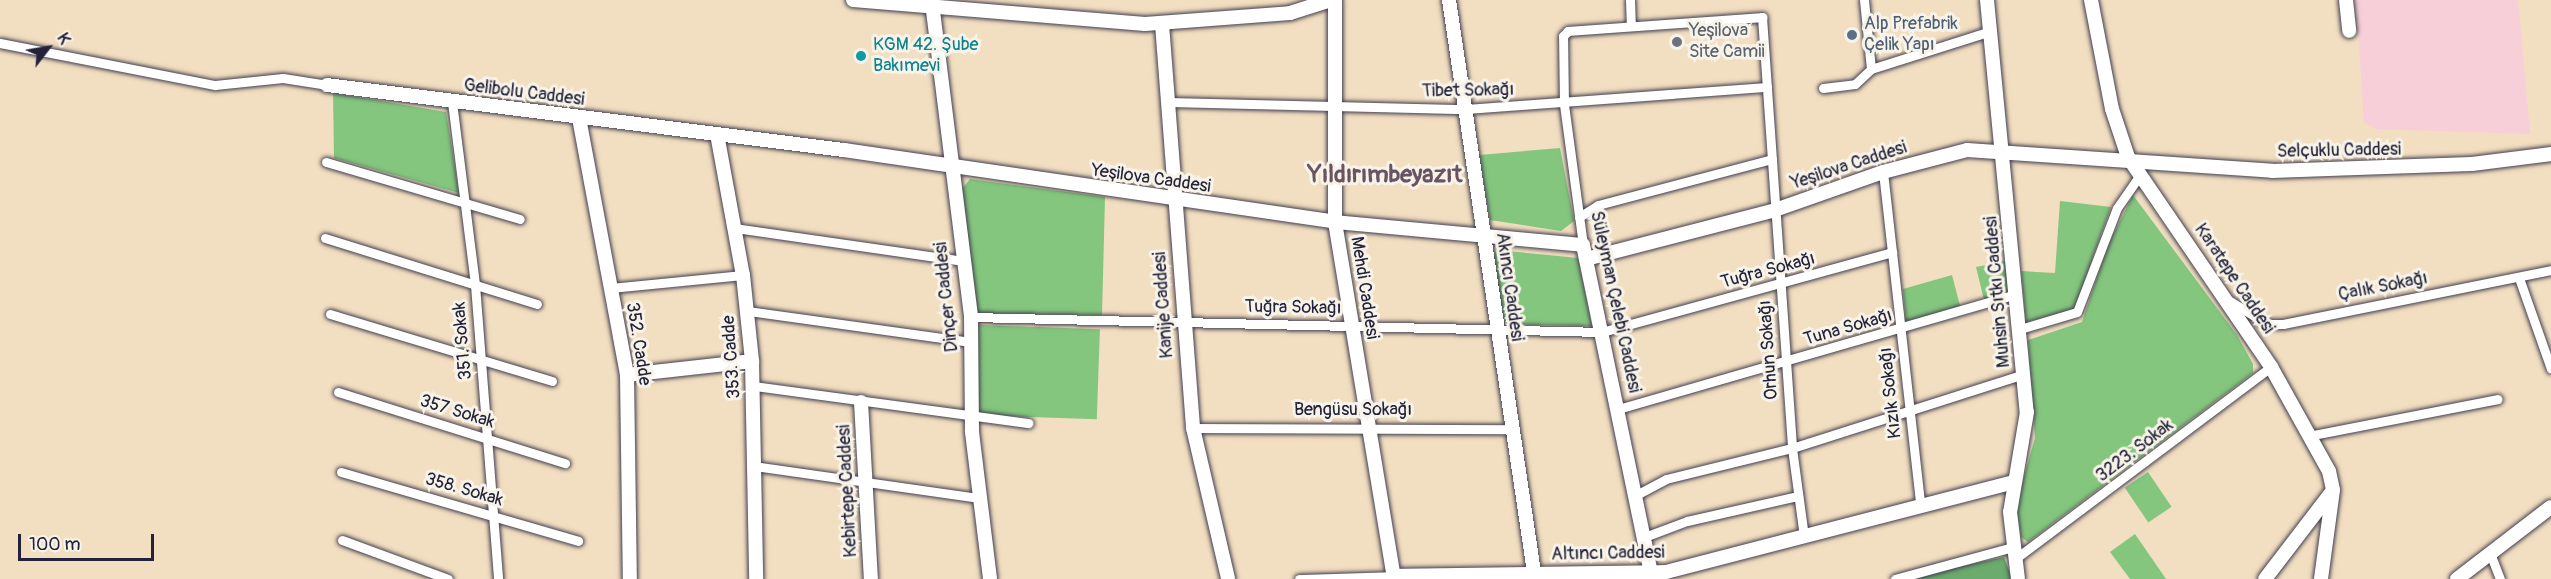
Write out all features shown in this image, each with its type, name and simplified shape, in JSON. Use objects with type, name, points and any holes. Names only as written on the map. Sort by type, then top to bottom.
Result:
[{"type":"street","points":[[853,0],[933,11],[1162,24],[1303,11],[1333,0]]},
{"type":"street","name":"Mehdi Caddesi","points":[[1333,0],[1335,222],[1394,578]]},
{"type":"street","name":"Akıncı Caddesi","points":[[1449,0],[1485,239],[1496,329],[1535,576]]},
{"type":"street","points":[[1630,0],[1631,26]]},
{"type":"street","points":[[1864,0],[1871,69]]},
{"type":"street","name":"Muhsin Sıtkı Caddesi","points":[[1987,0],[2028,427],[2014,482],[2014,553],[2018,579]]},
{"type":"street","name":"Karatepe Caddesi","points":[[2091,0],[2112,109],[2128,157],[2228,300],[2313,435],[2332,490],[2321,579]]},
{"type":"street","points":[[2346,0],[2349,31]]},
{"type":"street","name":"Dinçer Caddesi","points":[[933,11],[950,169],[971,317],[971,419],[990,579]]},
{"type":"street","name":"Orhun Sokağı","points":[[1631,26],[1762,16],[1792,448],[1804,537]]},
{"type":"street","name":"Kanije Caddesi","points":[[1162,24],[1182,322],[1193,428],[1228,579]]},
{"type":"street","name":"Süleyman Çelebi Caddesi","points":[[1631,26],[1568,31],[1562,44],[1564,104],[1585,252],[1647,536],[1652,577]]},
{"type":"street","points":[[1823,88],[1855,84],[1871,69],[1991,31]]},
{"type":"street","points":[[0,43],[214,86],[283,78],[327,85]]},
{"type":"street","name":"Gelibolu Caddesi","points":[[327,85],[717,134]]},
{"type":"street","name":"Tibet Sokağı","points":[[1169,102],[1466,110],[1767,87]]},
{"type":"street","name":"351. Sokak","points":[[452,102],[475,285],[498,579]]},
{"type":"street","name":"352. Cadde","points":[[579,118],[627,375],[630,579]]},
{"type":"street","name":"Yeşilova Caddesi","points":[[717,134],[1175,201],[1585,252],[1775,210],[1883,172],[1966,150],[2003,149],[2128,157]]},
{"type":"street","name":"353. Cadde","points":[[717,134],[748,311],[754,386],[756,579]]},
{"type":"street","name":"Selçuklu Caddesi","points":[[2128,157],[2272,171],[2337,171],[2551,154]]},
{"type":"street","points":[[1579,218],[1598,205],[1772,159]]},
{"type":"street","points":[[326,162],[519,219]]},
{"type":"street","name":"Kızık Sokağı","points":[[1883,172],[1920,504]]},
{"type":"street","points":[[2020,329],[2077,312],[2117,208],[2140,175]]},
{"type":"street","points":[[735,228],[963,261]]},
{"type":"street","points":[[325,238],[537,304]]},
{"type":"street","name":"Tuğra Sokağı","points":[[971,317],[1602,332],[1781,286],[1892,252]]},
{"type":"street","name":"Çalık Sokağı","points":[[2228,300],[2267,324],[2283,324],[2551,270]]},
{"type":"street","points":[[610,288],[743,275]]},
{"type":"street","points":[[2519,278],[2551,369]]},
{"type":"street","name":"Tuna Sokağı","points":[[1618,409],[1786,363],[2017,294]]},
{"type":"street","points":[[748,311],[972,342]]},
{"type":"street","points":[[330,314],[552,381]]},
{"type":"street","points":[[627,375],[752,361]]},
{"type":"street","name":"3223. Sokak","points":[[2014,553],[2271,367]]},
{"type":"street","points":[[1638,494],[1666,479],[1792,448],[2024,375]]},
{"type":"street","points":[[754,386],[971,419],[1029,423]]},
{"type":"street","name":"357 Sokak","points":[[338,392],[565,463]]},
{"type":"street","points":[[2313,435],[2498,399]]},
{"type":"street","name":"Kebirtepe Caddesi","points":[[861,402],[871,579]]},
{"type":"street","name":"Bengüsu Sokağı","points":[[1193,428],[1367,425],[1512,429]]},
{"type":"street","points":[[754,466],[979,498]]},
{"type":"street","name":"358. Sokak","points":[[341,472],[578,541]]},
{"type":"street","name":"Altıncı Caddesi","points":[[1299,579],[1652,577],[1920,504],[2014,482]]},
{"type":"street","points":[[2265,579],[2332,490]]},
{"type":"street","points":[[1647,536],[1687,521],[1798,496]]},
{"type":"street","points":[[2457,579],[2551,507]]},
{"type":"street","points":[[342,540],[419,574],[448,579]]},
{"type":"street","points":[[1895,579],[2014,553]]},
{"type":"street","points":[[2490,553],[2500,579]]},
{"type":"shaded area","points":[[2356,0],[2518,0],[2530,134],[2375,129],[2364,122]]},
{"type":"green space","points":[[333,93],[446,112],[459,193],[334,158]]},
{"type":"green space","points":[[1560,148],[1574,221],[1561,231],[1490,220],[1479,155]]},
{"type":"green space","points":[[970,179],[1105,197],[1102,315],[975,313],[961,190]]},
{"type":"green space","points":[[2133,195],[2237,335],[2253,364],[2253,373],[2028,542],[2021,537],[2016,505],[2035,438],[2028,340],[2082,322],[2108,245]]},
{"type":"green space","points":[[2060,201],[2111,207],[2074,310],[2026,322],[2021,271],[2055,273]]},
{"type":"green space","points":[[1497,250],[1578,258],[1592,326],[1501,324],[1492,255]]},
{"type":"green space","points":[[2006,261],[2008,291],[1984,300],[1976,267]]},
{"type":"green space","points":[[1952,275],[1960,306],[1906,323],[1903,289]]},
{"type":"green space","points":[[978,325],[1100,329],[1097,419],[975,415]]},
{"type":"green space","points":[[2148,472],[2171,507],[2148,522],[2125,488]]},
{"type":"green space","points":[[2135,534],[2166,579],[2130,579],[2110,552]]},
{"type":"green space","points":[[2004,557],[2012,579],[1917,579],[1945,570]]},
{"type":"place","name":"Alp Prefabrik Çelik Yapı","points":[[1852,35]]},
{"type":"place","name":"Yeşilova Site Camii","points":[[1677,42]]},
{"type":"place","name":"KGM 42. Şube Bakımevi","points":[[861,56]]},
{"type":"district","name":"Yıldırımbeyazıt","points":[[1385,175]]}]
